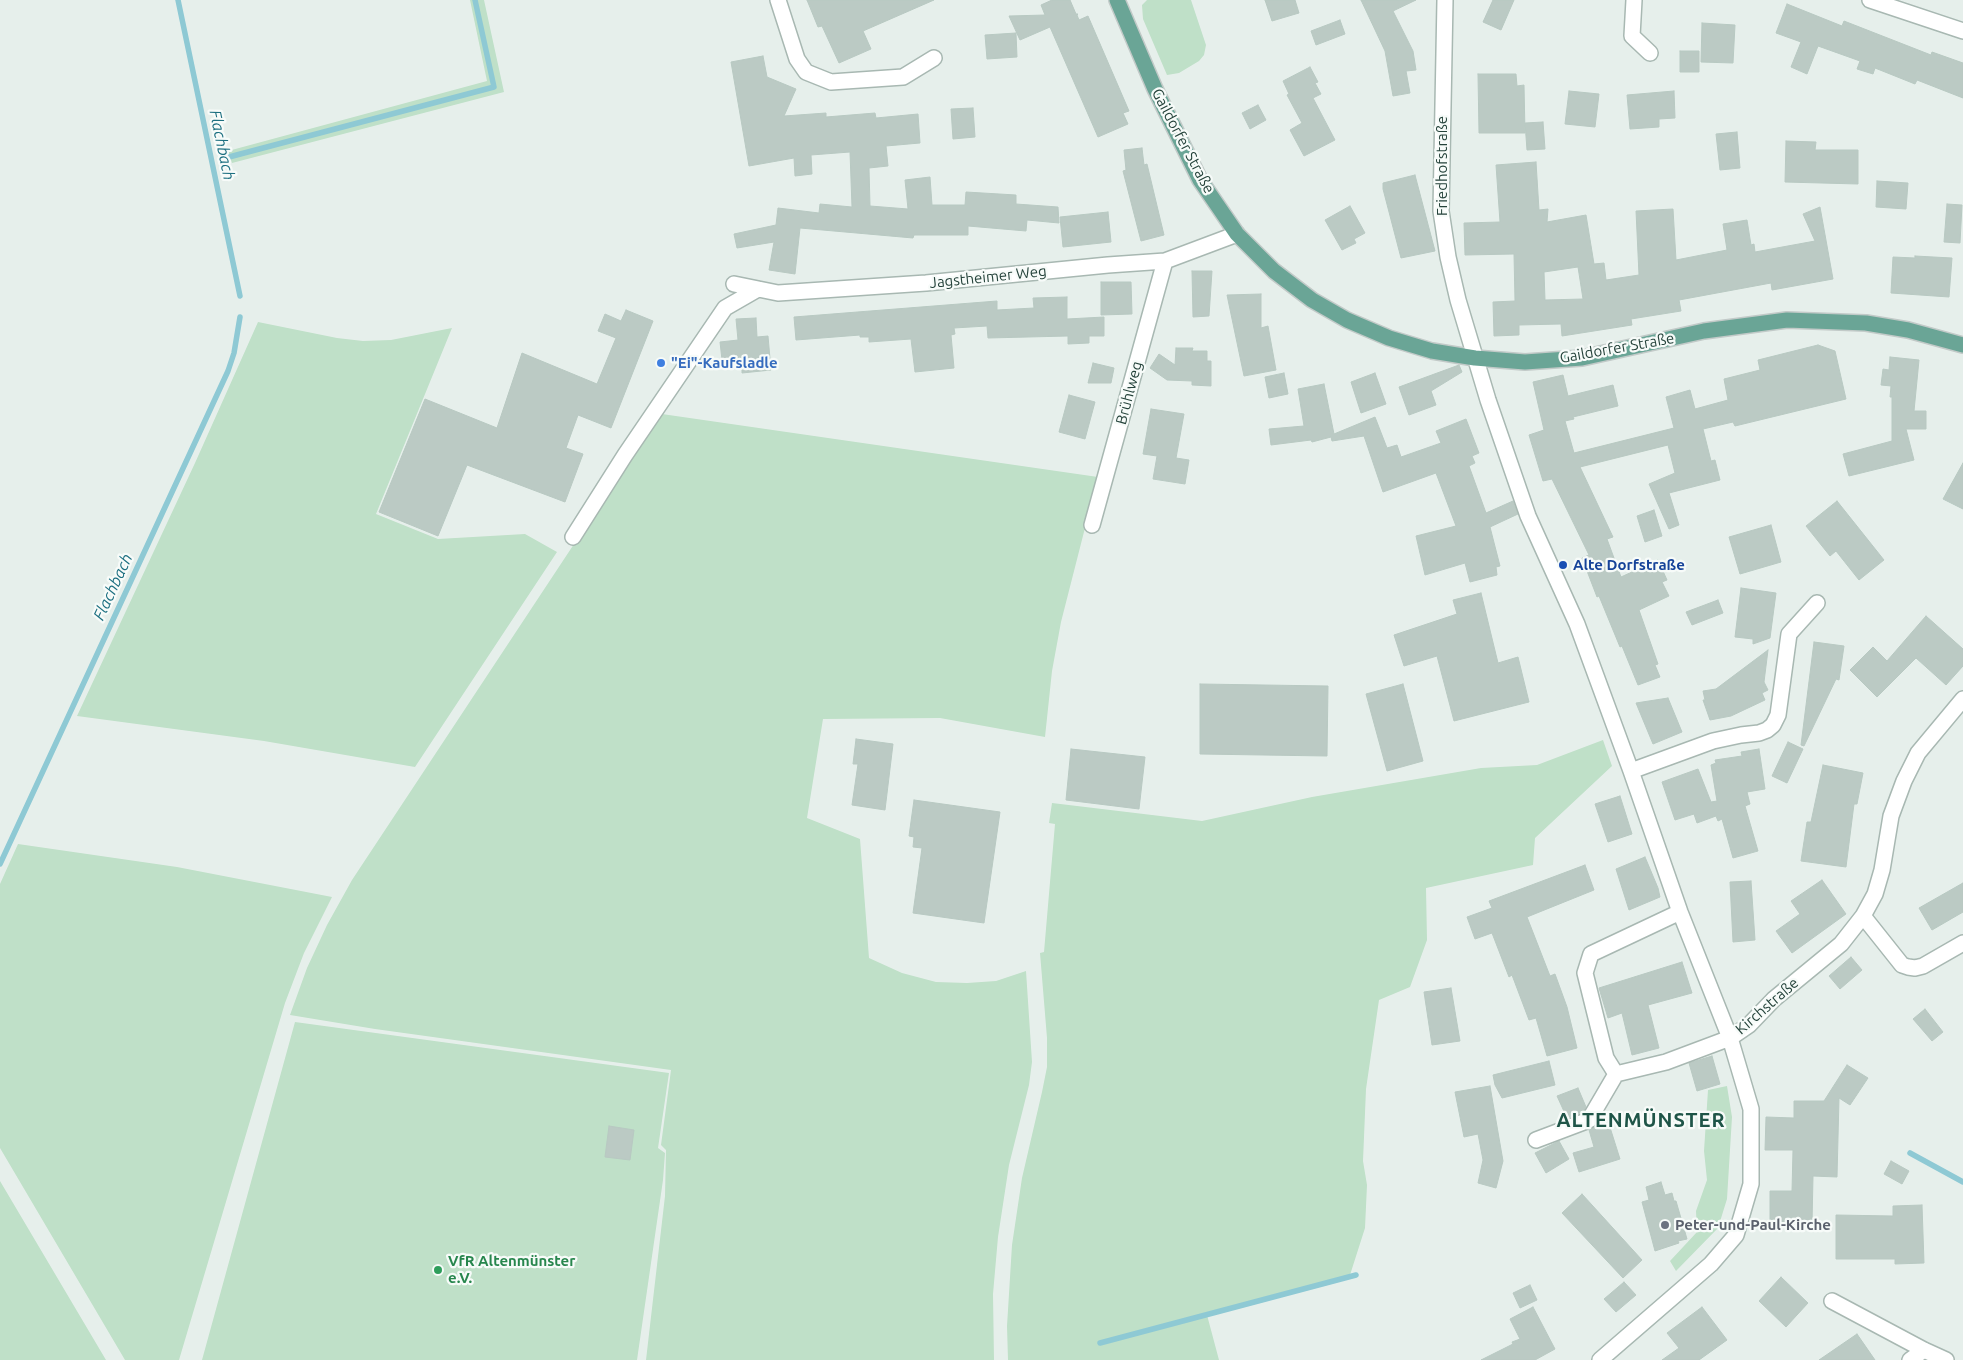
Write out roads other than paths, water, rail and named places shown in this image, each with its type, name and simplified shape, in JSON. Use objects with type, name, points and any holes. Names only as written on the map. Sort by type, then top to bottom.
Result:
[{"type":"main road","name":"Gaildorfer Straße","points":[[1117,0],[1155,89],[1200,180],[1238,234],[1274,271],[1312,300],[1347,320],[1389,338],[1423,348],[1476,358],[1525,362],[1582,358],[1704,331],[1787,320],[1866,323],[1908,330],[1963,345]]},
{"type":"street","points":[[778,0],[797,59],[806,72],[831,82],[903,77],[934,58]]},
{"type":"street","name":"Friedhofstraße","points":[[1445,0],[1441,211],[1448,257],[1476,358]]},
{"type":"street","points":[[1634,0],[1632,36],[1650,53]]},
{"type":"street","points":[[1870,0],[1963,31]]},
{"type":"street","name":"Jagstheimer Weg","points":[[734,284],[778,293],[926,283],[1165,261],[1238,234]]},
{"type":"street","name":"Brühlweg","points":[[1092,525],[1165,261]]},
{"type":"street","points":[[573,536],[625,455],[725,308],[758,289]]},
{"type":"street","points":[[1476,358],[1488,400],[1528,516],[1577,624],[1680,912],[1730,1038],[1666,1062],[1616,1074],[1589,1120],[1536,1140]]},
{"type":"street","points":[[1631,771],[1713,741],[1759,733],[1773,725],[1778,716],[1789,634],[1818,603]]},
{"type":"street","name":"Kirchstraße","points":[[1600,1360],[1711,1264],[1736,1235],[1751,1184],[1751,1109],[1730,1038],[1749,1025],[1774,999],[1841,944],[1864,916],[1875,894],[1882,870],[1892,816],[1904,782],[1918,753],[1963,699]]},
{"type":"street","points":[[1616,1074],[1606,1058],[1585,973],[1591,954],[1680,912]]},
{"type":"street","points":[[1864,916],[1902,965],[1908,968],[1923,966],[1963,942]]},
{"type":"street","points":[[1832,1301],[1946,1360]]},
{"type":"street","points":[[1910,1360],[1924,1350]]},
{"type":"waterway","name":"Flachbach","points":[[178,0],[240,296]]},
{"type":"waterway","points":[[229,157],[494,87],[475,0]]},
{"type":"waterway","name":"Flachbach","points":[[0,864],[228,371],[234,353],[240,317]]},
{"type":"waterway","points":[[1910,1153],[1963,1182]]},
{"type":"waterway","points":[[1100,1343],[1356,1275]]},
{"type":"place","name":"\"Ei\"-Kaufsladle","points":[[661,363]]},
{"type":"place","name":"Alte Dorfstraße","points":[[1563,565]]},
{"type":"place","name":"Peter-und-Paul-Kirche","points":[[1665,1225]]},
{"type":"place","name":"VfR Altenmünster e.V.","points":[[438,1270]]},
{"type":"district","name":"ALTENMÜNSTER","points":[[1641,1120]]}]
